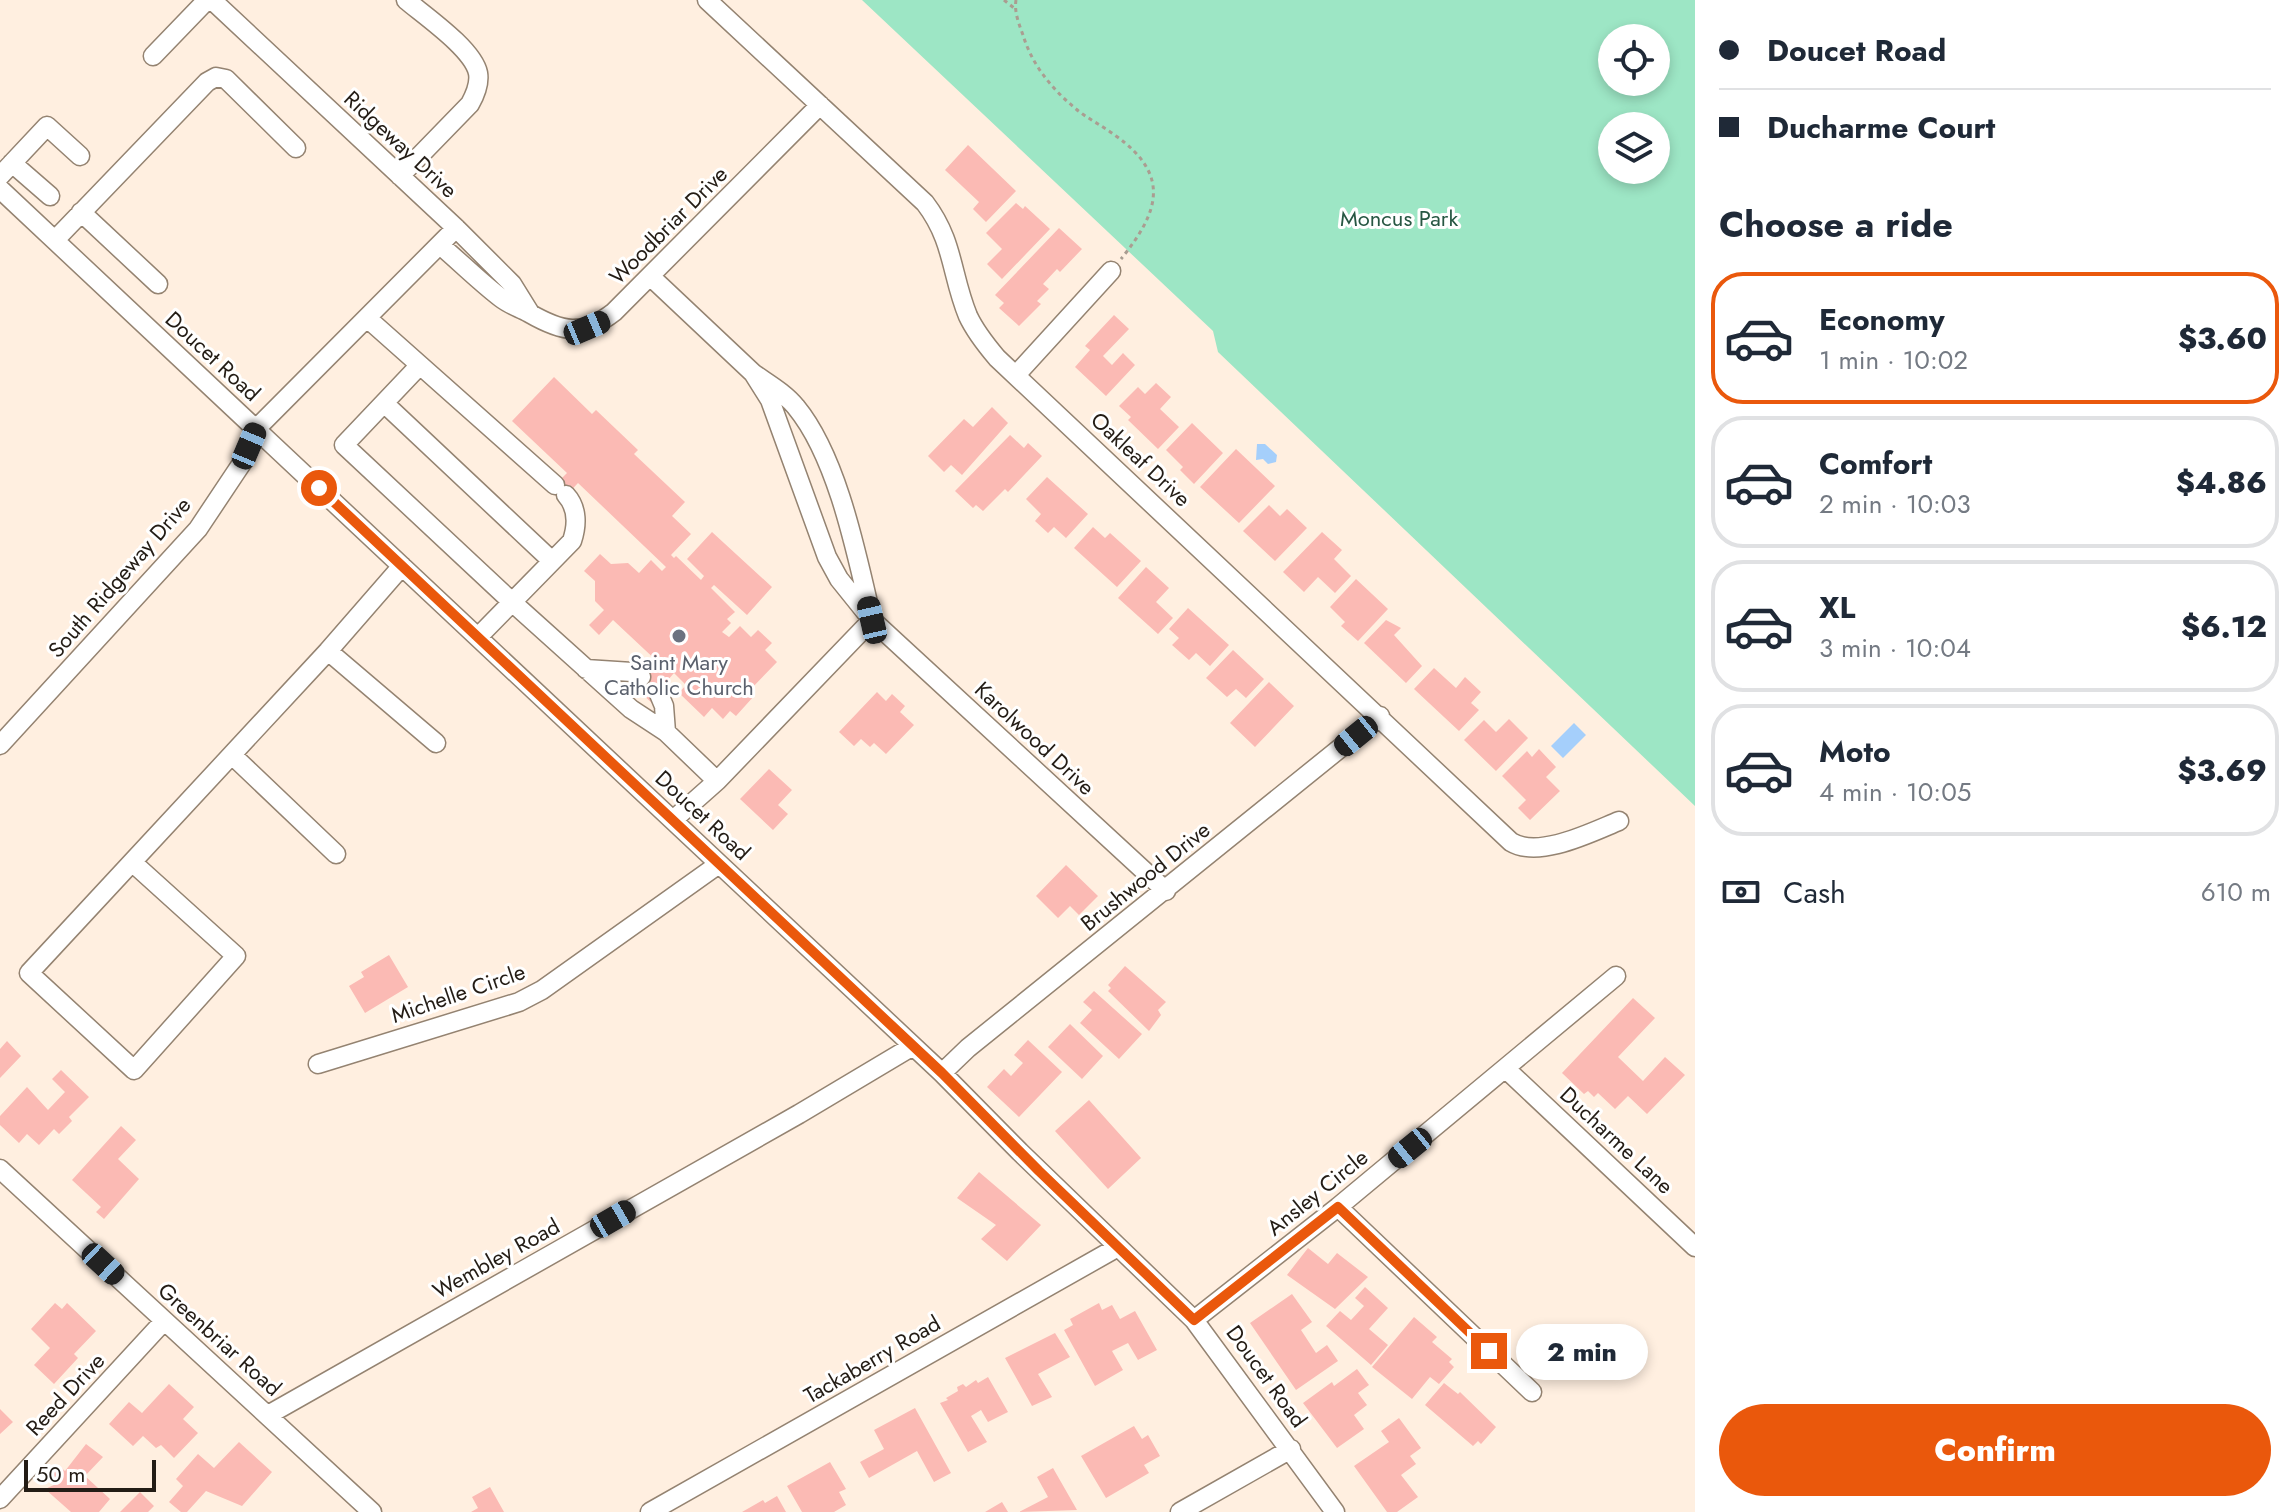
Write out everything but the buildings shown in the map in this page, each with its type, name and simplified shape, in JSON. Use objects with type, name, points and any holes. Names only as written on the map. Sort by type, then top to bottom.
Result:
[{"type":"street","points":[[153,56],[209,0]]},
{"type":"street","name":"Ridgeway Drive","points":[[209,0],[456,228],[256,429]]},
{"type":"street","points":[[400,176],[470,104],[479,76],[475,64],[466,53],[406,0]]},
{"type":"street","name":"Oakleaf Drive","points":[[707,0],[910,187],[932,213],[951,253],[968,316],[986,345],[1517,845],[1534,849],[1579,837],[1619,821]]},
{"type":"street","points":[[55,240],[207,82],[216,77],[226,79],[296,148]]},
{"type":"street","name":"Woodbriar Drive","points":[[440,245],[503,300],[556,328],[587,328],[602,322],[614,312],[820,105]]},
{"type":"street","points":[[50,196],[6,169],[47,126],[80,156]]},
{"type":"street","name":"Doucet Road","points":[[0,189],[942,1073],[1194,1320],[1335,1512]]},
{"type":"street","points":[[81,212],[158,284]]},
{"type":"street","points":[[456,228],[512,284],[530,313]]},
{"type":"street","points":[[1016,375],[1111,271]]},
{"type":"street","name":"Karolwood Drive","points":[[650,276],[753,373],[788,398],[816,438],[846,512],[872,620]]},
{"type":"street","points":[[367,318],[561,490],[575,513],[572,541],[478,637]]},
{"type":"street","points":[[419,366],[344,445],[586,669],[631,709],[666,732],[717,781]]},
{"type":"street","name":"Karolwood Drive","points":[[753,373],[777,413],[827,557],[839,579],[872,620],[1166,891]]},
{"type":"street","points":[[384,403],[552,561]]},
{"type":"street","name":"South Ridgeway Drive","points":[[0,745],[198,529],[242,463],[256,429]]},
{"type":"street","points":[[132,862],[236,956],[134,1070],[29,973],[132,862],[232,755],[328,651],[402,566]]},
{"type":"street","points":[[673,820],[717,781],[872,620]]},
{"type":"street","points":[[328,651],[436,743]]},
{"type":"street","points":[[586,669],[632,672],[641,677]]},
{"type":"street","points":[[659,694],[664,706],[666,732]]},
{"type":"street","name":"Brushwood Drive","points":[[942,1073],[968,1048],[1380,716]]},
{"type":"street","points":[[232,755],[336,854]]},
{"type":"street","name":"Michelle Circle","points":[[318,1064],[530,996],[719,864]]},
{"type":"street","name":"Ansley Circle","points":[[1194,1320],[1338,1207],[1616,976]]},
{"type":"street","name":"Wembley Road","points":[[268,1415],[785,1122],[913,1046]]},
{"type":"street","name":"Ducharme Lane","points":[[1506,1069],[1695,1247]]},
{"type":"street","name":"Greenbriar Road","points":[[0,1169],[372,1512]]},
{"type":"street","points":[[1338,1207],[1532,1392]]},
{"type":"street","name":"Tackaberry Road","points":[[650,1512],[1118,1247]]},
{"type":"street","name":"Reed Drive","points":[[0,1502],[164,1321]]},
{"type":"street","points":[[1180,1512],[1291,1449]]},
{"type":"street","points":[[0,1502],[9,1512]]},
{"type":"path","points":[[1004,0],[1014,8]]},
{"type":"path","points":[[1016,0],[1014,8],[1026,46],[1045,79],[1076,109],[1120,138],[1145,165],[1154,182],[1153,204],[1145,227],[1111,271]]},
{"type":"green space","name":"Moncus Park","points":[[862,0],[1695,0],[1695,806],[1218,352],[1213,331]]},
{"type":"water","points":[[1257,444],[1265,444],[1277,455],[1276,462],[1268,464],[1263,459],[1256,460]]},
{"type":"water","points":[[1574,723],[1586,735],[1563,758],[1551,746]]},
{"type":"place","name":"Saint Mary Catholic Church","points":[[679,636]]},
{"type":"route","points":[[319,488],[942,1073],[1194,1320],[1338,1207],[1489,1351]]}]
